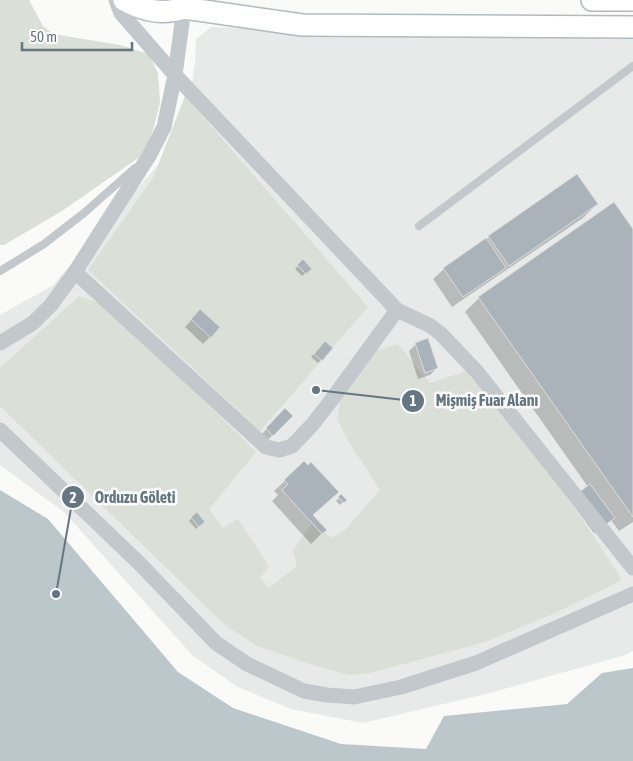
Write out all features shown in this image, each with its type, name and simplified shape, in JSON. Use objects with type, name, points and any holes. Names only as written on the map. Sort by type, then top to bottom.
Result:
[{"type":"street","points":[[116,0],[121,13],[175,75],[397,310],[429,325],[456,348],[631,562]]},
{"type":"street","points":[[124,0],[138,7],[157,12],[172,12],[187,4],[302,25],[633,27]]},
{"type":"street","points":[[592,0],[633,0]]},
{"type":"street","points":[[623,0],[633,17]]},
{"type":"street","points":[[0,343],[33,323],[51,305],[75,272],[149,156],[164,127],[187,4]]},
{"type":"street","points":[[75,272],[266,447],[279,450],[292,446],[312,425],[397,310]]},
{"type":"street","points":[[0,430],[139,563],[216,643],[247,664],[304,691],[354,697],[401,687],[476,663],[633,594]]},
{"type":"lane","points":[[419,226],[633,67]]},
{"type":"lane","points":[[0,271],[44,244],[84,213],[149,156]]},
{"type":"shaded area","points":[[0,0],[29,0],[43,26],[53,34],[120,45],[149,54],[158,73],[160,103],[144,154],[62,211],[4,245],[0,245]]},
{"type":"shaded area","points":[[211,27],[633,38],[633,651],[625,655],[490,693],[363,723],[291,709],[238,687],[193,656],[64,512],[0,465],[0,315],[52,286],[184,135],[195,63],[196,39]]},
{"type":"shaded area","points":[[185,96],[368,307],[260,431],[88,270],[153,178]]},
{"type":"shaded area","points":[[79,296],[109,306],[256,452],[209,509],[223,528],[238,519],[269,566],[260,578],[269,588],[297,566],[293,550],[313,522],[331,538],[345,530],[380,490],[347,439],[337,418],[341,397],[368,353],[398,344],[430,383],[466,371],[561,487],[622,580],[555,613],[485,642],[370,673],[349,675],[257,646],[225,625],[0,406],[0,368]]},
{"type":"shaded area","points":[[0,490],[48,519],[178,672],[233,708],[341,744],[426,749],[444,716],[567,704],[602,673],[633,668],[633,761],[0,761]]},
{"type":"building","points":[[577,174],[598,204],[509,266],[488,236]]},
{"type":"building","points":[[614,202],[633,229],[633,517],[478,297]]},
{"type":"building","points":[[486,238],[506,268],[463,297],[443,268]]},
{"type":"building","points":[[303,259],[312,269],[306,274],[297,265]]},
{"type":"building","points":[[200,309],[220,327],[211,338],[191,319]]},
{"type":"building","points":[[428,338],[438,368],[425,373],[415,343]]},
{"type":"building","points":[[325,341],[333,348],[322,361],[314,354]]},
{"type":"building","points":[[285,408],[293,416],[273,436],[266,428]]},
{"type":"building","points":[[304,461],[308,465],[311,462],[339,492],[313,515],[327,530],[322,534],[282,490],[288,484],[284,480]]},
{"type":"building","points":[[590,484],[615,518],[602,527],[577,494]]},
{"type":"building","points":[[341,494],[347,500],[344,503],[338,497]]},
{"type":"building","points":[[197,512],[205,522],[199,527],[191,517]]},
{"type":"place","name":"Mişmiş Fuar Alanı","points":[[316,390]]},
{"type":"place","name":"Orduzu Göleti","points":[[56,594]]}]
